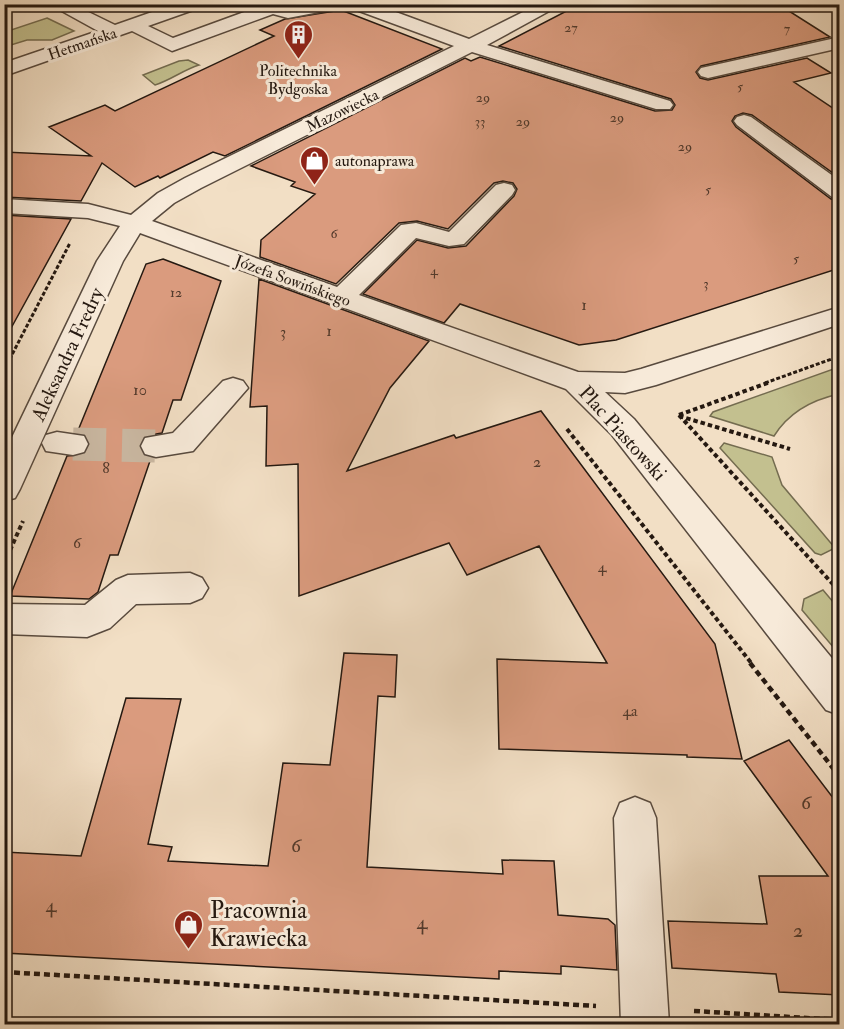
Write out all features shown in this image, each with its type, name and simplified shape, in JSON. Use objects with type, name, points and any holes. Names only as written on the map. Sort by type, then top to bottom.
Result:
[{"type":"street","points":[[57,4],[114,32]]},
{"type":"street","name":"Hetmańska","points":[[4,70],[193,4]]},
{"type":"street","points":[[134,25],[172,45],[273,8],[288,13],[333,4]]},
{"type":"street","points":[[357,4],[472,46],[663,105]]},
{"type":"street","name":"Mazowiecka","points":[[135,223],[142,214],[159,202],[193,183],[554,4]]},
{"type":"street","points":[[416,27],[434,19]]},
{"type":"street","points":[[708,72],[840,42]]},
{"type":"street","points":[[744,121],[840,192]]},
{"type":"street","points":[[341,298],[407,232],[418,230],[446,239],[458,237],[504,190]]},
{"type":"street","name":"Józefa Sowińskiego","points":[[4,206],[88,211],[135,223],[576,382]]},
{"type":"street","name":"Aleksandra Fredry","points":[[4,489],[110,261],[126,232],[135,223]]},
{"type":"street","name":"Plac Piastowski","points":[[576,382],[606,384],[635,380],[840,315]]},
{"type":"street","name":"Plac Piastowski","points":[[576,382],[623,427],[840,698]]},
{"type":"street","points":[[156,446],[182,443],[234,388]]},
{"type":"street","points":[[4,619],[87,621],[97,618],[128,590],[190,588]]},
{"type":"street","points":[[635,818],[644,1016]]},
{"type":"path","points":[[4,370],[72,239]]},
{"type":"path","points":[[679,415],[840,356]]},
{"type":"path","points":[[679,415],[790,449]]},
{"type":"path","points":[[679,415],[840,592]]},
{"type":"path","points":[[563,424],[840,777]]},
{"type":"path","points":[[4,972],[644,1016],[840,1020]]},
{"type":"shaded area","points":[[47,18],[74,31],[52,40],[27,40],[11,45],[5,41],[5,32]]},
{"type":"shaded area","points":[[188,60],[199,65],[155,85],[143,75],[179,61]]},
{"type":"shaded area","points":[[839,367],[839,394],[802,408],[787,420],[774,436],[710,416],[713,412]]},
{"type":"shaded area","points":[[724,443],[772,457],[782,485],[835,548],[821,555],[815,553],[720,448]]},
{"type":"shaded area","points":[[823,590],[839,609],[839,654],[802,610],[804,599]]},
{"type":"building","points":[[580,4],[778,4],[830,37],[701,66],[696,72],[700,78],[708,80],[807,58],[831,73],[794,82],[840,113],[840,178],[752,115],[743,113],[735,116],[732,121],[736,127],[831,199],[840,201],[840,268],[616,340],[579,345],[460,304],[444,323],[363,294],[417,240],[448,248],[466,246],[514,196],[517,189],[513,183],[503,181],[494,183],[448,229],[417,221],[399,223],[336,284],[260,257],[261,240],[315,194],[291,186],[295,182],[251,166],[465,58],[471,61],[480,57],[655,111],[672,110],[675,105],[671,99],[499,46]]},
{"type":"building","points":[[341,10],[442,49],[225,156],[213,152],[160,178],[158,176],[135,187],[102,163],[81,201],[4,197],[4,152],[91,156],[49,127],[105,105],[115,111],[274,36],[260,30],[285,19]]},
{"type":"building","points":[[4,215],[71,219],[4,341]]},
{"type":"building","points":[[163,259],[221,281],[181,400],[173,400],[162,433],[145,436],[139,445],[143,455],[151,458],[118,555],[110,555],[98,592],[89,599],[10,596],[67,456],[85,454],[90,445],[86,435],[77,433],[146,264]]},
{"type":"building","points":[[259,279],[429,341],[390,388],[347,471],[454,435],[456,438],[541,411],[715,644],[742,759],[499,749],[497,659],[607,663],[539,546],[467,575],[449,543],[299,596],[298,464],[266,466],[267,406],[250,407]]},
{"type":"building","points":[[344,653],[397,655],[395,697],[378,696],[367,867],[503,874],[502,860],[554,861],[558,915],[608,919],[615,925],[617,970],[561,966],[561,974],[499,971],[499,979],[4,953],[4,852],[81,856],[126,698],[181,699],[148,844],[172,847],[168,861],[268,866],[283,763],[330,765]]},
{"type":"building","points":[[789,740],[840,807],[840,995],[779,992],[776,974],[672,968],[668,921],[767,924],[759,876],[828,876],[744,761]]},
{"type":"tunnel","points":[[73,444],[156,446]]},
{"type":"place","name":"Politechnika Bydgoska","points":[[298,60]]},
{"type":"place","name":"autonaprawa","points":[[314,186]]},
{"type":"place","name":"Pracownia Krawiecka","points":[[189,950]]}]
